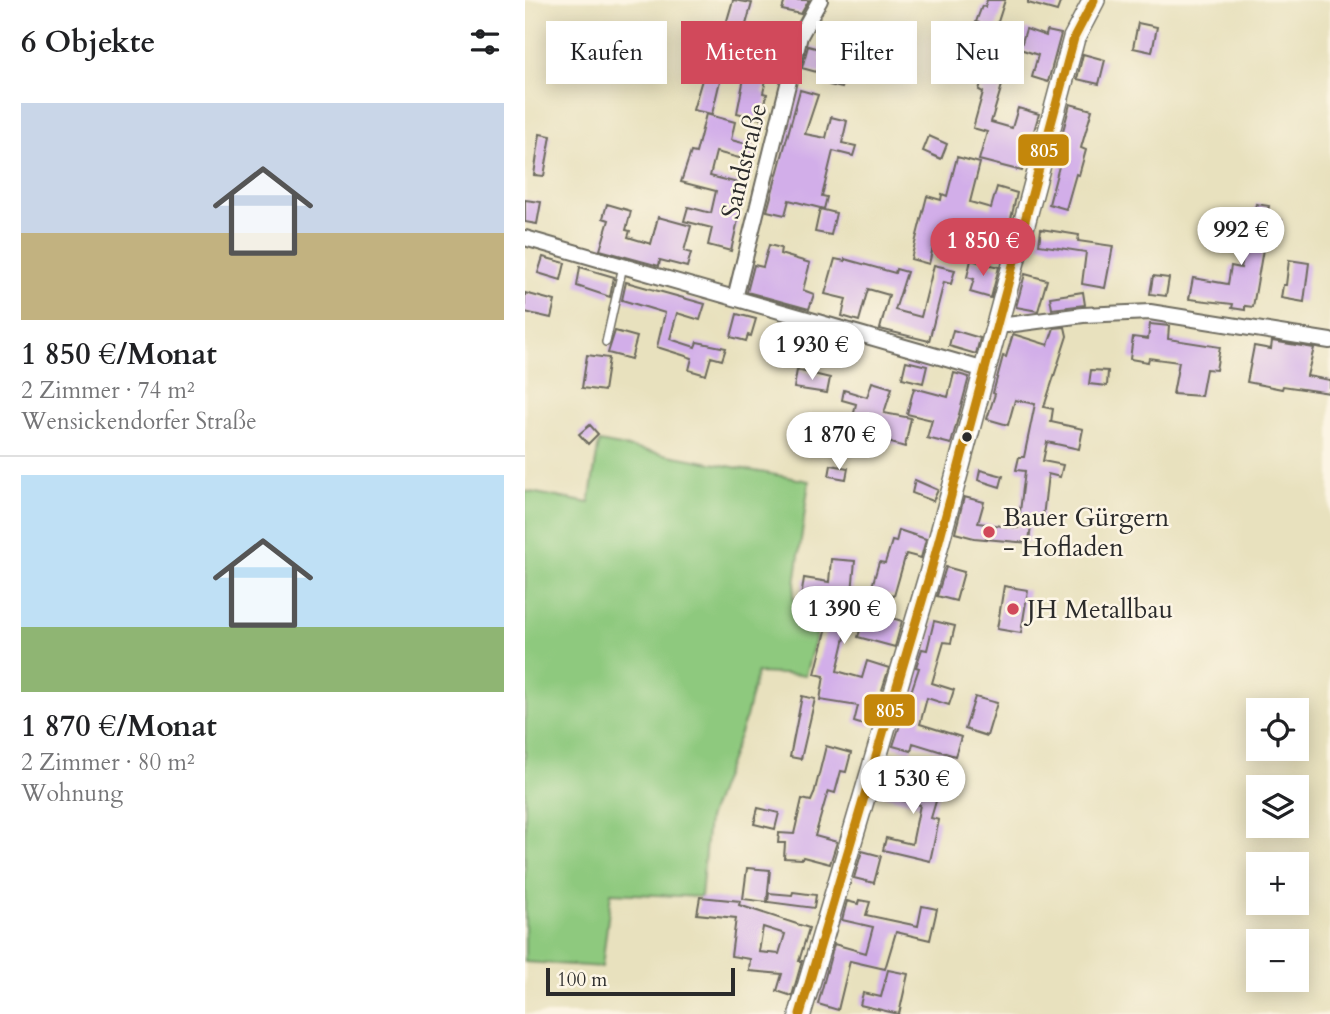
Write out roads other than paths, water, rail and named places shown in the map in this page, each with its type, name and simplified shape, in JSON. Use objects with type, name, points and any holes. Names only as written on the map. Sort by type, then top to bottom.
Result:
[{"type":"main road","points":[[800,1014],[930,574],[1073,38],[1094,0]]},
{"type":"street","name":"Sandstraße","points":[[735,298],[800,36],[820,0]]},
{"type":"street","points":[[525,238],[985,370]]},
{"type":"street","points":[[998,323],[1007,325],[1083,315],[1150,312],[1330,341]]},
{"type":"lane","points":[[606,342],[623,266]]},
{"type":"place","name":"Bauer Gürgern - Hofladen","points":[[989,532]]},
{"type":"place","name":"JH Metallbau","points":[[1013,609]]}]
